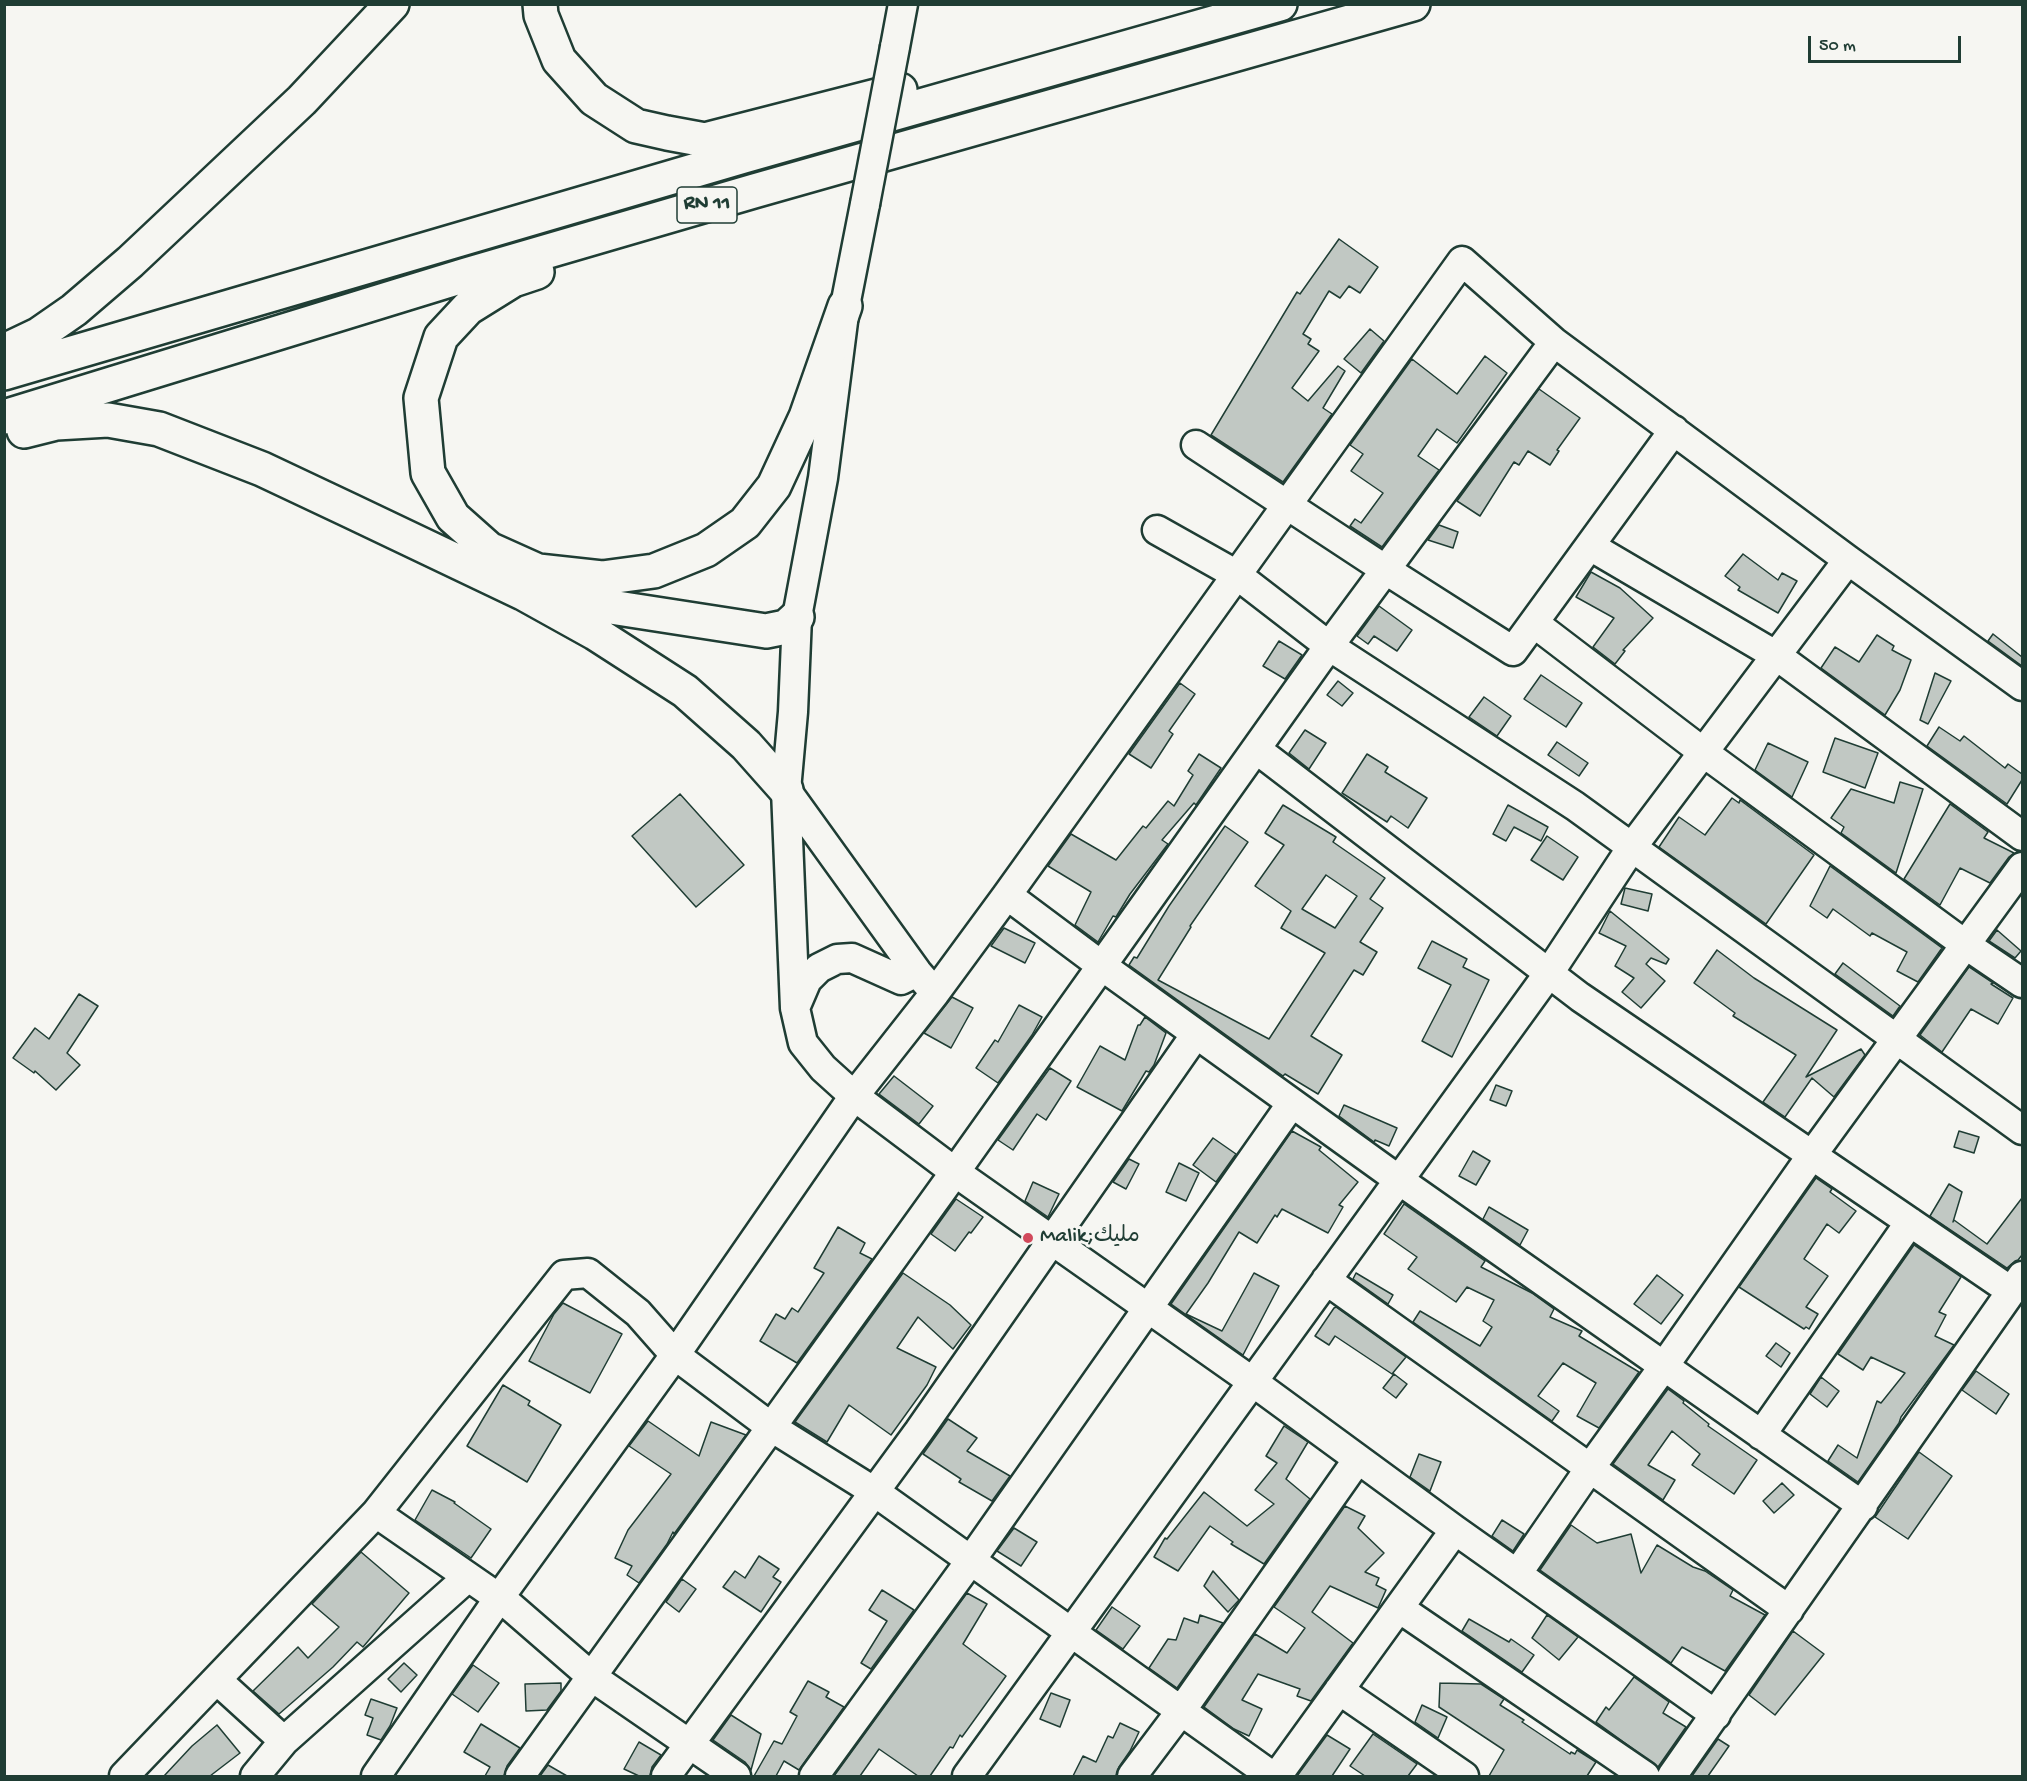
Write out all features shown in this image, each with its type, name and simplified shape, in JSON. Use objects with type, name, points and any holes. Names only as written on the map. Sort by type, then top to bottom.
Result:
[{"type":"highway","points":[[4,351],[38,335],[74,310],[130,262],[302,100],[392,4]]},
{"type":"highway","points":[[540,4],[541,15],[559,60],[594,99],[636,126],[705,140],[854,101],[1280,4]]},
{"type":"highway","name":"RN 11","points":[[4,373],[744,156],[1280,4]]},
{"type":"highway","name":"RN 11","points":[[4,417],[466,275],[1413,4]]},
{"type":"highway","points":[[845,306],[806,417],[774,486],[745,523],[706,550],[654,571],[602,578],[538,571],[489,549],[453,517],[428,472],[421,398],[441,337],[468,308],[513,280],[993,123]]},
{"type":"highway","points":[[4,436],[56,423],[108,420],[159,429],[262,469],[523,593],[595,633],[685,691],[746,745],[786,790]]},
{"type":"highway","points":[[523,593],[766,631],[786,627],[797,617]]},
{"type":"street","points":[[903,4],[845,306],[823,478],[797,617],[793,712],[786,790],[795,1008],[803,1043],[823,1068],[854,1096],[955,1172],[1253,1382],[1455,1530],[1716,1715]]},
{"type":"street","points":[[376,1776],[499,1598],[675,1355],[854,1096],[926,983],[1007,895],[1462,261],[1554,342],[2022,686]]},
{"type":"street","points":[[520,1776],[955,1172],[1329,646],[1554,342]]},
{"type":"street","points":[[1196,445],[1513,651],[1674,430]]},
{"type":"street","points":[[1157,530],[1237,575],[1329,646],[1575,806],[2022,1130]]},
{"type":"street","points":[[1590,546],[1777,656],[2022,836]]},
{"type":"street","points":[[967,1776],[1549,973],[1632,847],[1848,560]]},
{"type":"street","points":[[1534,623],[1703,752],[1966,945],[2022,983]]},
{"type":"street","points":[[1256,749],[1580,997],[1911,1222],[2017,1284],[1672,1776]]},
{"type":"street","points":[[786,790],[926,983]]},
{"type":"street","points":[[1518,1574],[1590,1468],[1812,1155],[2022,867]]},
{"type":"street","points":[[1007,895],[1399,1180],[1863,1506]]},
{"type":"street","points":[[795,1008],[807,980],[819,968],[837,959],[852,958],[901,980],[926,983]]},
{"type":"street","points":[[666,1776],[875,1492],[1196,1034]]},
{"type":"street","points":[[814,1776],[971,1560],[1292,1103]]},
{"type":"street","points":[[1761,1435],[1911,1222]]},
{"type":"street","points":[[124,1776],[218,1681],[376,1513],[564,1275],[588,1273],[638,1313],[675,1355],[771,1427],[875,1492],[1272,1776]]},
{"type":"street","points":[[1326,1280],[1789,1610]]},
{"type":"street","points":[[1132,1776],[1181,1711],[1358,1459]]},
{"type":"street","points":[[376,1513],[499,1598],[592,1677],[736,1776]]},
{"type":"street","points":[[1277,1776],[1455,1530]]},
{"type":"street","points":[[255,1776],[284,1742],[468,1577]]},
{"type":"street","points":[[1399,1608],[1645,1776]]},
{"type":"street","points":[[218,1681],[284,1742]]},
{"type":"street","points":[[1339,1690],[1464,1776]]},
{"type":"building","points":[[1339,239],[1378,267],[1360,293],[1349,286],[1340,298],[1329,291],[1303,334],[1311,339],[1308,344],[1319,351],[1292,388],[1308,401],[1338,366],[1345,371],[1323,408],[1332,414],[1283,482],[1211,435],[1297,292],[1300,294]]},
{"type":"building","points":[[1370,329],[1384,341],[1361,373],[1344,359]]},
{"type":"building","points":[[1485,356],[1507,373],[1457,443],[1437,429],[1418,456],[1439,470],[1382,547],[1350,526],[1355,519],[1361,523],[1383,493],[1351,471],[1363,454],[1350,445],[1412,359],[1457,394]]},
{"type":"building","points":[[1539,389],[1580,418],[1557,450],[1559,451],[1550,465],[1528,451],[1519,465],[1514,462],[1480,516],[1457,501]]},
{"type":"building","points":[[1439,525],[1458,532],[1453,548],[1428,540]]},
{"type":"building","points":[[1743,554],[1778,580],[1782,573],[1797,581],[1778,613],[1738,590],[1740,587],[1725,576]]},
{"type":"building","points":[[1591,572],[1620,588],[1653,618],[1623,650],[1625,651],[1615,664],[1593,647],[1614,618],[1576,597]]},
{"type":"building","points":[[1379,606],[1412,630],[1397,651],[1374,636],[1368,644],[1357,636]]},
{"type":"building","points":[[1993,634],[2022,657],[2022,666],[1988,641]]},
{"type":"building","points":[[1877,635],[1894,646],[1892,650],[1911,660],[1900,690],[1885,715],[1821,668],[1835,647],[1859,662]]},
{"type":"building","points":[[1279,641],[1302,655],[1285,679],[1263,666]]},
{"type":"building","points":[[1935,673],[1951,681],[1928,724],[1920,720]]},
{"type":"building","points":[[1541,675],[1582,703],[1566,727],[1524,699]]},
{"type":"building","points":[[1338,681],[1353,693],[1342,706],[1327,695]]},
{"type":"building","points":[[1180,683],[1195,694],[1169,731],[1173,734],[1151,768],[1129,754]]},
{"type":"building","points":[[1484,697],[1511,716],[1497,736],[1469,717]]},
{"type":"building","points":[[1939,727],[1960,741],[1964,736],[2005,768],[2008,764],[2022,774],[2022,780],[2007,804],[1927,746]]},
{"type":"building","points":[[1305,730],[1326,743],[1309,769],[1289,753]]},
{"type":"building","points":[[1835,738],[1878,753],[1865,788],[1823,772]]},
{"type":"building","points":[[1557,742],[1588,763],[1579,776],[1548,755]]},
{"type":"building","points":[[1768,743],[1808,762],[1792,797],[1755,770]]},
{"type":"building","points":[[1199,754],[1221,768],[1196,805],[1194,803],[1162,840],[1168,844],[1130,894],[1116,917],[1113,916],[1098,942],[1075,925],[1091,892],[1048,866],[1071,834],[1116,860],[1143,826],[1146,828],[1168,801],[1174,806],[1193,775],[1188,771]]},
{"type":"building","points":[[1367,754],[1388,767],[1385,772],[1427,798],[1408,828],[1391,816],[1387,822],[1342,793]]},
{"type":"building","points":[[1900,782],[1923,789],[1896,873],[1841,833],[1844,827],[1831,818],[1851,789],[1894,803]]},
{"type":"building","points":[[680,794],[744,865],[696,907],[632,836]]},
{"type":"building","points":[[1732,798],[1739,803],[1740,800],[1814,855],[1766,924],[1659,847],[1679,817],[1705,835]]},
{"type":"building","points":[[1950,804],[1988,832],[1984,838],[2014,853],[1990,883],[1960,868],[1940,905],[1904,879]]},
{"type":"building","points":[[1283,805],[1336,837],[1333,842],[1385,878],[1370,899],[1383,908],[1360,942],[1377,952],[1363,975],[1354,970],[1311,1036],[1342,1055],[1318,1094],[1285,1074],[1283,1076],[1129,965],[1134,957],[1137,958],[1169,906],[1225,826],[1248,842],[1190,926],[1158,980],[1269,1039],[1325,953],[1281,928],[1291,911],[1255,886],[1284,845],[1265,833]],"holes":[[[1326,875],[1357,896],[1335,928],[1302,909]]]},
{"type":"building","points":[[1508,805],[1548,827],[1541,841],[1514,827],[1506,841],[1493,834]]},
{"type":"building","points":[[1547,836],[1578,857],[1563,880],[1531,860]]},
{"type":"building","points":[[1830,866],[1942,948],[1918,982],[1897,971],[1907,952],[1872,933],[1870,936],[1833,909],[1827,918],[1810,906]]},
{"type":"building","points":[[1625,888],[1652,894],[1648,911],[1621,904]]},
{"type":"building","points":[[1610,911],[1669,959],[1666,964],[1651,958],[1646,964],[1665,981],[1641,1008],[1622,992],[1634,978],[1615,966],[1626,946],[1599,933]]},
{"type":"building","points":[[1004,928],[1035,943],[1025,963],[991,946]]},
{"type":"building","points":[[1997,930],[2021,951],[2015,958],[1989,941]]},
{"type":"building","points":[[1432,941],[1467,959],[1463,967],[1489,980],[1452,1057],[1422,1041],[1451,985],[1418,968]]},
{"type":"building","points":[[1717,950],[1754,978],[1837,1030],[1806,1077],[1861,1049],[1865,1055],[1834,1097],[1812,1078],[1785,1117],[1763,1102],[1796,1055],[1733,1016],[1735,1013],[1694,983]]},
{"type":"building","points":[[1843,963],[1900,1006],[1893,1016],[1835,974]]},
{"type":"building","points":[[1969,967],[2013,998],[1998,1024],[1971,1009],[1942,1052],[1920,1035]]},
{"type":"building","points":[[79,994],[98,1006],[67,1053],[80,1065],[56,1090],[35,1071],[34,1073],[13,1058],[35,1028],[49,1039]]},
{"type":"building","points":[[952,997],[973,1008],[951,1048],[924,1033]]},
{"type":"building","points":[[1019,1005],[1042,1017],[998,1083],[976,1068],[995,1040],[998,1042]]},
{"type":"building","points":[[1145,1017],[1166,1033],[1154,1065],[1149,1072],[1146,1071],[1122,1111],[1077,1087],[1100,1046],[1125,1060],[1138,1025]]},
{"type":"building","points":[[1050,1068],[1071,1081],[1046,1120],[1037,1114],[1013,1150],[998,1140]]},
{"type":"building","points":[[894,1076],[933,1106],[919,1124],[879,1094]]},
{"type":"building","points":[[1496,1085],[1512,1091],[1506,1106],[1490,1100]]},
{"type":"building","points":[[1344,1105],[1397,1128],[1389,1146],[1375,1140],[1374,1142],[1339,1116]]},
{"type":"building","points":[[1292,1131],[1321,1147],[1319,1150],[1358,1182],[1339,1205],[1343,1207],[1328,1233],[1282,1209],[1277,1217],[1275,1215],[1257,1243],[1239,1232],[1186,1314],[1222,1331],[1254,1273],[1279,1286],[1243,1355],[1171,1304]]},
{"type":"building","points":[[1959,1131],[1979,1137],[1974,1153],[1954,1147]]},
{"type":"building","points":[[1213,1138],[1236,1154],[1216,1182],[1193,1165]]},
{"type":"building","points":[[1473,1151],[1490,1161],[1476,1185],[1459,1176]]},
{"type":"building","points":[[1129,1159],[1139,1164],[1126,1189],[1113,1182]]},
{"type":"building","points":[[1179,1163],[1199,1173],[1186,1201],[1166,1192]]},
{"type":"building","points":[[1816,1178],[1832,1189],[1830,1192],[1856,1211],[1839,1233],[1827,1224],[1804,1259],[1828,1276],[1806,1307],[1818,1314],[1809,1329],[1806,1327],[1804,1329],[1739,1287]]},
{"type":"building","points":[[1033,1182],[1059,1194],[1048,1217],[1025,1201]]},
{"type":"building","points":[[1949,1184],[1962,1192],[1953,1222],[1954,1220],[1987,1244],[2022,1198],[2022,1255],[2018,1260],[2007,1268],[1930,1216]]},
{"type":"building","points":[[956,1199],[983,1217],[955,1251],[931,1234]]},
{"type":"building","points":[[1404,1204],[1485,1261],[1481,1267],[1532,1293],[1554,1309],[1550,1317],[1582,1331],[1579,1336],[1639,1372],[1599,1428],[1577,1416],[1596,1383],[1563,1363],[1538,1396],[1559,1411],[1552,1421],[1413,1322],[1420,1311],[1480,1346],[1492,1327],[1483,1321],[1494,1300],[1467,1287],[1456,1302],[1408,1269],[1417,1257],[1384,1234]]},
{"type":"building","points":[[1489,1207],[1528,1230],[1520,1245],[1483,1219]]},
{"type":"building","points":[[838,1227],[865,1243],[860,1253],[872,1259],[797,1363],[760,1341],[776,1314],[785,1319],[792,1308],[798,1312],[824,1273],[814,1268]]},
{"type":"building","points":[[1914,1245],[1961,1277],[1939,1312],[1946,1315],[1935,1336],[1954,1345],[1901,1417],[1858,1482],[1828,1461],[1838,1445],[1857,1458],[1877,1401],[1881,1403],[1905,1373],[1871,1357],[1863,1370],[1838,1354]]},
{"type":"building","points":[[903,1273],[950,1305],[971,1325],[953,1349],[918,1317],[897,1348],[936,1367],[927,1385],[891,1435],[849,1405],[827,1442],[795,1422]]},
{"type":"building","points":[[1356,1273],[1393,1295],[1388,1304],[1353,1279]]},
{"type":"building","points":[[1657,1275],[1683,1295],[1661,1324],[1634,1304]]},
{"type":"building","points":[[563,1303],[622,1334],[590,1393],[529,1361],[554,1314]]},
{"type":"building","points":[[1336,1307],[1406,1357],[1392,1374],[1335,1336],[1329,1345],[1315,1336]]},
{"type":"building","points":[[1776,1343],[1790,1353],[1781,1367],[1766,1356]]},
{"type":"building","points":[[1976,1371],[2009,1394],[1996,1414],[1962,1390]]},
{"type":"building","points":[[1394,1374],[1407,1384],[1396,1398],[1383,1388]]},
{"type":"building","points":[[1821,1377],[1839,1391],[1827,1407],[1810,1394]]},
{"type":"building","points":[[503,1385],[530,1401],[528,1405],[561,1425],[527,1482],[467,1446]]},
{"type":"building","points":[[1668,1389],[1709,1424],[1708,1426],[1757,1460],[1734,1494],[1692,1465],[1700,1454],[1672,1431],[1648,1465],[1675,1480],[1663,1500],[1613,1464]]},
{"type":"building","points":[[948,1419],[977,1438],[967,1451],[1010,1476],[992,1501],[959,1482],[961,1479],[923,1454]]},
{"type":"building","points":[[648,1421],[699,1456],[711,1422],[746,1435],[674,1534],[673,1532],[639,1583],[627,1575],[632,1566],[615,1558],[628,1530],[671,1474],[629,1446]]},
{"type":"building","points":[[1284,1426],[1308,1442],[1286,1479],[1310,1499],[1264,1564],[1231,1544],[1233,1542],[1210,1526],[1178,1571],[1154,1557],[1165,1538],[1167,1539],[1204,1492],[1247,1526],[1274,1504],[1255,1490],[1277,1463],[1266,1456]]},
{"type":"building","points":[[1919,1452],[1952,1476],[1908,1539],[1875,1517]]},
{"type":"building","points":[[1419,1454],[1441,1462],[1430,1491],[1410,1477]]},
{"type":"building","points":[[1782,1483],[1794,1495],[1774,1513],[1763,1501]]},
{"type":"building","points":[[432,1490],[455,1502],[491,1529],[471,1558],[415,1520]]},
{"type":"building","points":[[1345,1506],[1365,1516],[1358,1528],[1384,1553],[1365,1572],[1379,1578],[1376,1585],[1386,1590],[1378,1608],[1330,1586],[1312,1612],[1353,1643],[1311,1701],[1297,1696],[1300,1689],[1258,1674],[1242,1700],[1262,1709],[1249,1736],[1234,1729],[1204,1707],[1255,1634],[1287,1653],[1305,1628],[1274,1607]]},
{"type":"building","points":[[1502,1520],[1524,1534],[1513,1551],[1492,1536]]},
{"type":"building","points":[[1571,1525],[1597,1543],[1631,1534],[1641,1573],[1657,1545],[1693,1567],[1705,1571],[1733,1590],[1730,1596],[1765,1615],[1725,1671],[1682,1647],[1671,1663],[1540,1570]]},
{"type":"building","points":[[1014,1528],[1037,1542],[1021,1566],[997,1551]]},
{"type":"building","points":[[361,1552],[409,1593],[363,1647],[357,1642],[333,1667],[279,1714],[253,1691],[298,1647],[308,1658],[339,1627],[312,1604]]},
{"type":"building","points":[[759,1556],[779,1569],[773,1577],[781,1582],[761,1612],[723,1587],[735,1571],[745,1578]]},
{"type":"building","points":[[1213,1571],[1239,1600],[1228,1612],[1204,1586]]},
{"type":"building","points":[[682,1579],[696,1589],[679,1612],[666,1602]]},
{"type":"building","points":[[882,1590],[914,1610],[871,1669],[861,1663],[887,1621],[869,1610]]},
{"type":"building","points":[[967,1593],[987,1604],[963,1644],[1006,1676],[962,1737],[960,1735],[953,1748],[950,1747],[930,1776],[918,1776],[879,1749],[860,1776],[834,1776]]},
{"type":"building","points":[[1112,1607],[1140,1626],[1123,1649],[1096,1630]]},
{"type":"building","points":[[1200,1615],[1223,1623],[1177,1688],[1149,1668],[1168,1639],[1176,1640],[1184,1618],[1198,1623]]},
{"type":"building","points":[[1547,1615],[1578,1637],[1559,1660],[1532,1638]]},
{"type":"building","points":[[1469,1619],[1509,1642],[1511,1639],[1534,1655],[1522,1672],[1462,1631]]},
{"type":"building","points":[[1793,1631],[1824,1654],[1775,1715],[1749,1695]]},
{"type":"building","points":[[404,1663],[417,1675],[401,1692],[388,1679]]},
{"type":"building","points":[[473,1665],[499,1683],[478,1712],[452,1694]]},
{"type":"building","points":[[1634,1677],[1669,1702],[1663,1713],[1686,1727],[1658,1767],[1596,1722],[1606,1707],[1609,1710]]},
{"type":"building","points":[[808,1681],[829,1692],[826,1697],[844,1707],[799,1770],[784,1761],[776,1776],[754,1776],[774,1741],[782,1744],[797,1716],[790,1712]]},
{"type":"building","points":[[561,1683],[561,1691],[547,1710],[526,1711],[525,1684]]},
{"type":"building","points":[[1440,1683],[1481,1684],[1504,1699],[1500,1705],[1524,1720],[1522,1722],[1570,1754],[1571,1752],[1575,1754],[1577,1750],[1596,1762],[1587,1776],[1489,1776],[1504,1750],[1439,1707]]},
{"type":"building","points":[[1051,1693],[1070,1700],[1060,1727],[1040,1719]]},
{"type":"building","points":[[371,1699],[397,1708],[381,1740],[367,1735],[373,1718],[365,1715]]},
{"type":"building","points":[[1422,1705],[1447,1717],[1438,1738],[1415,1722]]},
{"type":"building","points":[[731,1715],[761,1734],[751,1770],[745,1762],[713,1740]]},
{"type":"building","points":[[1120,1723],[1139,1732],[1116,1776],[1073,1776],[1083,1756],[1096,1762],[1108,1736],[1113,1738]]},
{"type":"building","points":[[481,1724],[520,1748],[507,1766],[504,1776],[485,1776],[490,1767],[464,1752]]},
{"type":"building","points":[[217,1725],[240,1753],[210,1776],[164,1776],[192,1746]]},
{"type":"building","points":[[1373,1734],[1417,1764],[1408,1776],[1365,1776],[1350,1766]]},
{"type":"building","points":[[1327,1735],[1350,1749],[1332,1776],[1297,1776]]},
{"type":"building","points":[[1718,1739],[1729,1746],[1708,1776],[1692,1776]]},
{"type":"building","points":[[639,1742],[661,1755],[652,1767],[650,1776],[639,1776],[624,1769]]},
{"type":"building","points":[[548,1765],[567,1776],[540,1776]]},
{"type":"place","name":"Malik;مليك","points":[[1028,1238]]}]
